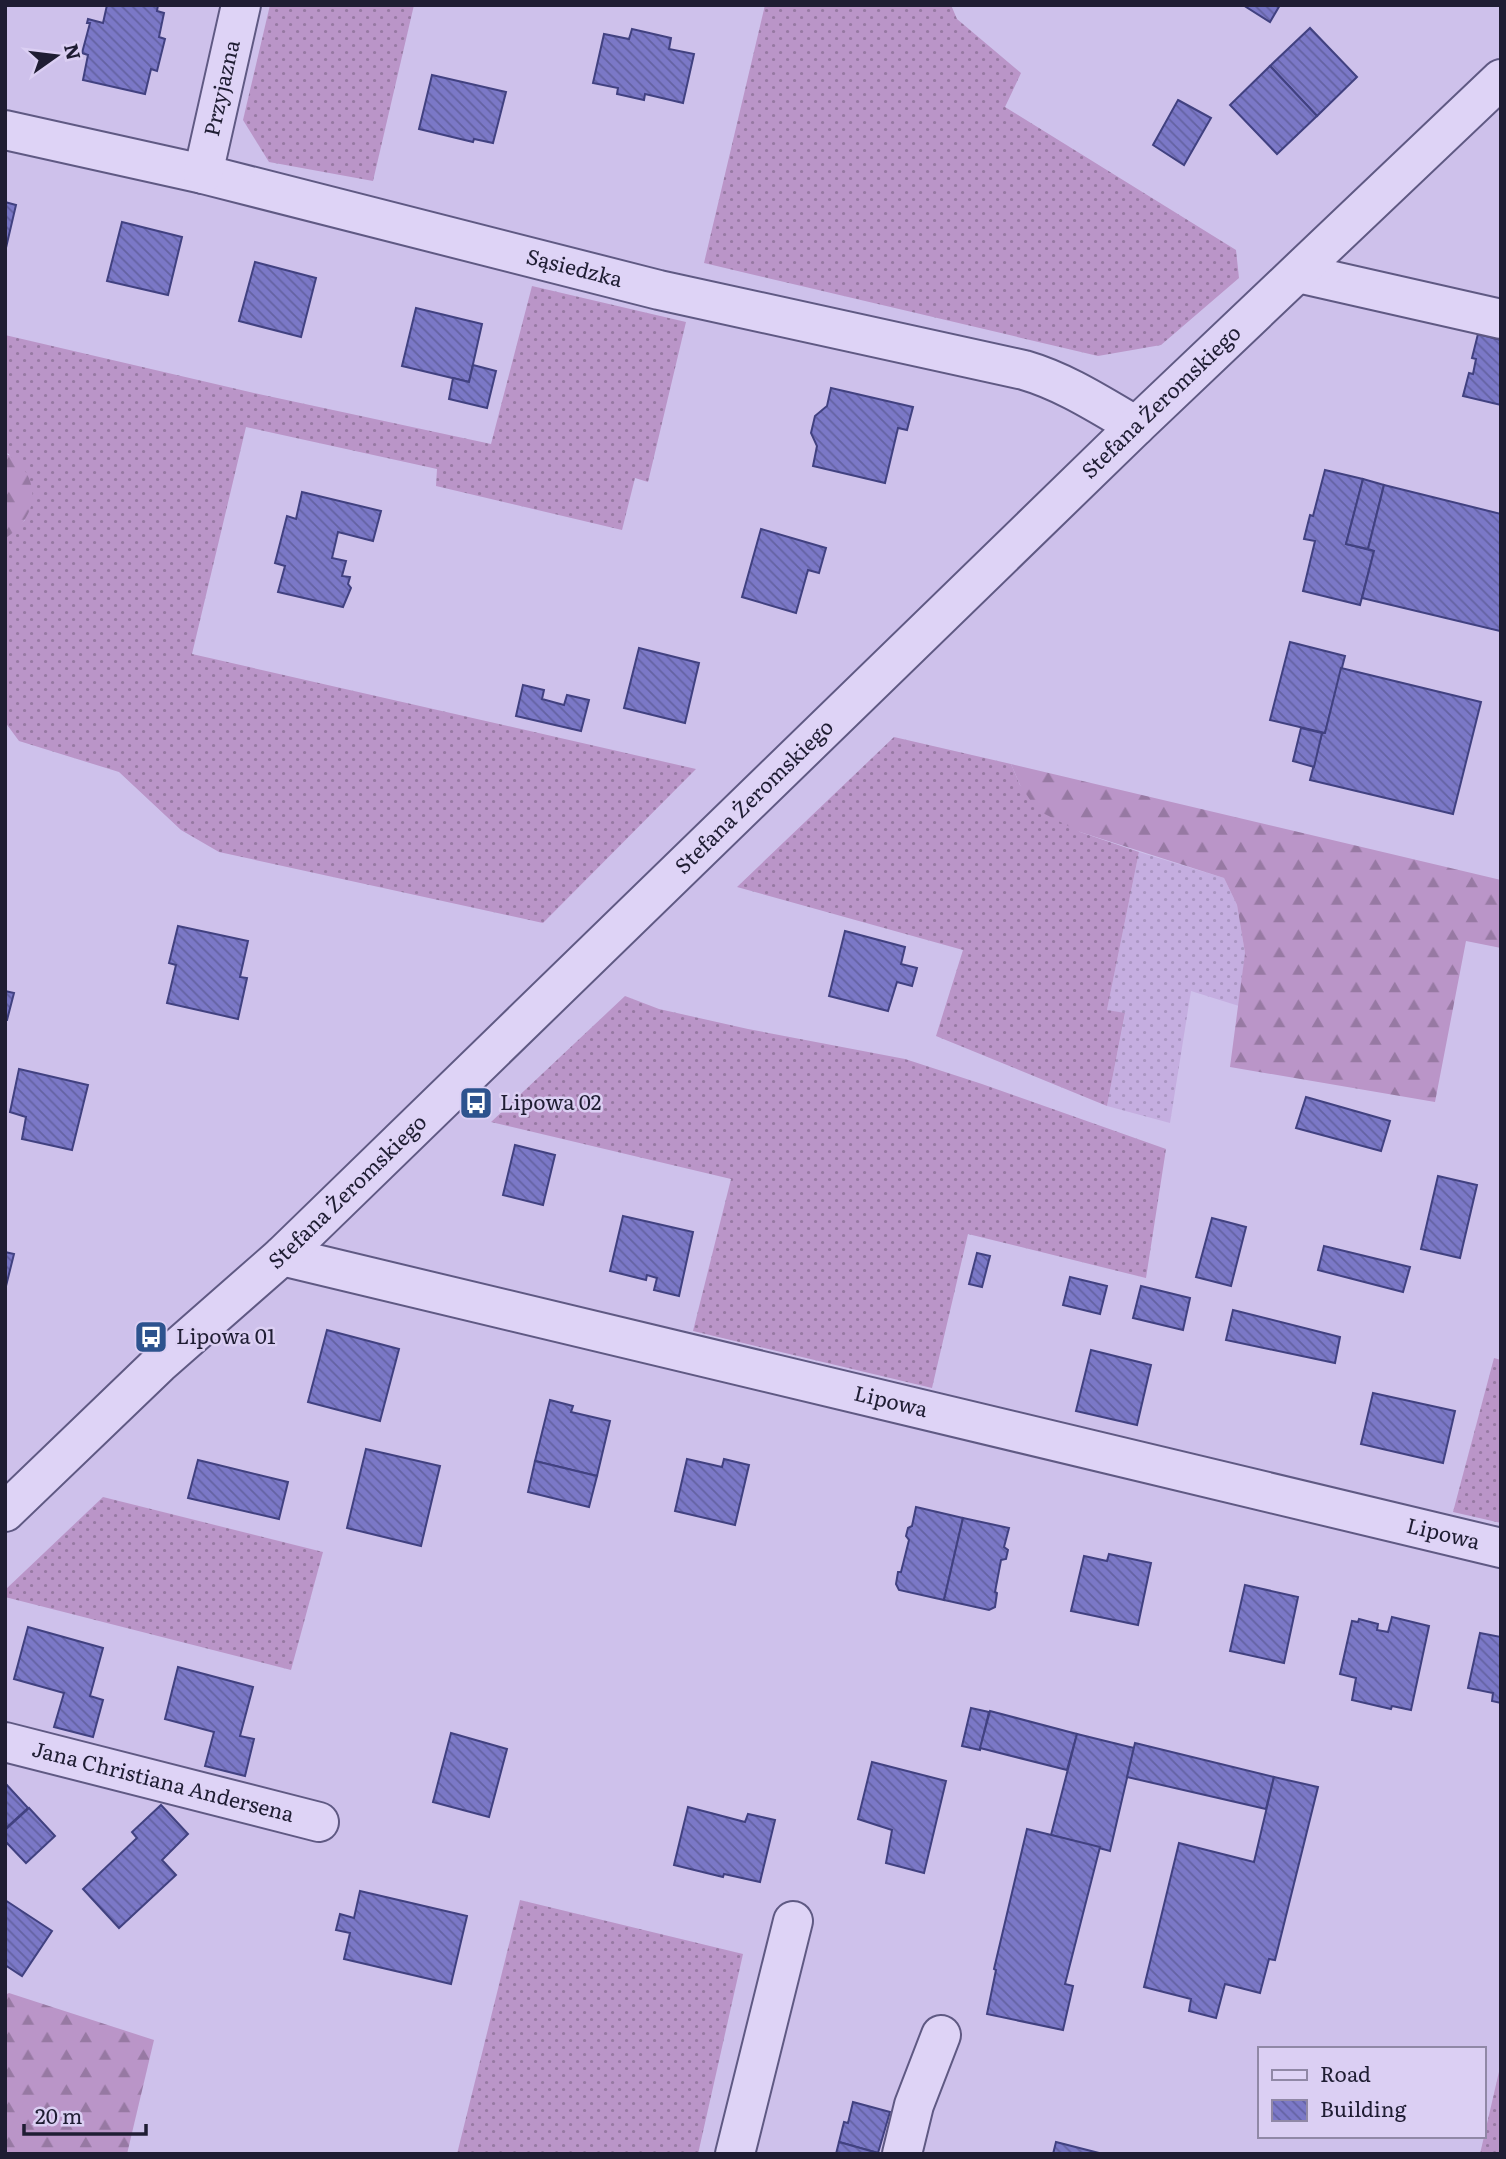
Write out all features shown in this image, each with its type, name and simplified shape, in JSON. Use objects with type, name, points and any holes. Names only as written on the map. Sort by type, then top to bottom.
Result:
[{"type":"street","name":"Przyjazna","points":[[203,174],[241,5]]},
{"type":"street","name":"Stefana Żeromskiego","points":[[5,1512],[159,1364],[282,1256],[1136,426],[1501,79]]},
{"type":"street","name":"Sąsiedzka","points":[[5,130],[203,174],[659,290],[1024,370],[1060,383],[1136,426]]},
{"type":"street","points":[[1298,273],[1501,319]]},
{"type":"street","name":"Lipowa","points":[[282,1256],[1501,1548]]},
{"type":"street","name":"Jana Christiana Andersena","points":[[5,1742],[319,1822]]},
{"type":"street","points":[[735,2154],[793,1921]]},
{"type":"street","points":[[902,2154],[914,2105],[940,2035]]},
{"type":"shaded area","points":[[1139,852],[1224,878],[1237,905],[1245,953],[1239,1006],[1191,991],[1170,1123],[1107,1106],[1125,1014],[1107,1010]]},
{"type":"green space","points":[[270,5],[414,5],[373,181],[269,162],[243,120]]},
{"type":"green space","points":[[765,5],[951,5],[957,19],[1021,73],[1005,107],[1236,250],[1239,278],[1161,345],[1098,356],[704,263]]},
{"type":"green space","points":[[532,286],[686,322],[648,482],[635,478],[622,530],[436,486],[437,469],[246,427],[192,654],[696,769],[543,923],[219,852],[181,830],[119,772],[19,741],[5,722],[5,539],[25,520],[9,454],[5,453],[5,335],[254,393],[491,444]]},
{"type":"green space","points":[[5,453],[27,473],[32,500],[25,519],[5,539]]},
{"type":"green space","points":[[894,737],[1011,764],[1020,785],[1080,832],[1139,852],[1107,1010],[1125,1013],[1107,1106],[936,1036],[963,950],[737,887]]},
{"type":"green space","points":[[1011,764],[1501,880],[1501,948],[1466,941],[1435,1102],[1230,1067],[1245,953],[1237,905],[1224,878],[1080,832],[1037,810],[1020,785]]},
{"type":"green space","points":[[625,996],[659,1009],[905,1059],[1166,1149],[1146,1278],[968,1234],[932,1388],[693,1331],[731,1179],[491,1122]]},
{"type":"green space","points":[[1494,1358],[1501,1360],[1501,1523],[1453,1512]]},
{"type":"green space","points":[[103,1497],[323,1552],[291,1670],[5,1597],[5,1590]]},
{"type":"green space","points":[[520,1900],[743,1954],[698,2154],[457,2154]]},
{"type":"green space","points":[[9,1993],[154,2040],[127,2154],[5,2154],[5,1995]]},
{"type":"green space","points":[[1501,2063],[1501,2154],[1480,2154]]},
{"type":"building","points":[[107,5],[158,5],[157,11],[164,13],[159,37],[165,39],[157,71],[151,69],[145,94],[83,80],[88,55],[82,53],[90,23],[87,23],[88,19],[103,23]]},
{"type":"building","points":[[1243,5],[1280,5],[1270,22]]},
{"type":"building","points":[[1310,28],[1357,77],[1317,116],[1270,66]]},
{"type":"building","points":[[632,29],[671,38],[669,49],[694,54],[683,103],[645,94],[644,100],[617,94],[618,88],[593,83],[604,34],[629,39]]},
{"type":"building","points":[[1270,66],[1317,116],[1277,154],[1230,105]]},
{"type":"building","points":[[432,75],[506,92],[493,143],[474,139],[473,142],[419,129]]},
{"type":"building","points":[[1178,100],[1211,118],[1184,165],[1153,145]]},
{"type":"building","points":[[5,202],[16,205],[5,252]]},
{"type":"building","points":[[122,222],[182,237],[168,295],[107,281]]},
{"type":"building","points":[[255,262],[316,278],[301,337],[239,321]]},
{"type":"building","points":[[416,308],[482,324],[469,382],[402,366]]},
{"type":"building","points":[[1478,334],[1501,340],[1501,405],[1463,396],[1469,373],[1473,374],[1476,359],[1472,358]]},
{"type":"building","points":[[473,365],[496,371],[487,408],[449,399],[453,378],[469,382]]},
{"type":"building","points":[[831,388],[913,407],[907,430],[898,428],[885,483],[813,466],[817,446],[811,433],[815,416],[827,406]]},
{"type":"building","points":[[1325,470],[1363,479],[1346,544],[1374,551],[1360,605],[1303,591],[1315,541],[1304,539]]},
{"type":"building","points":[[1363,479],[1384,485],[1368,549],[1346,544]]},
{"type":"building","points":[[1384,485],[1501,514],[1500,631],[1362,598],[1374,551],[1368,549]]},
{"type":"building","points":[[302,492],[381,511],[373,541],[338,532],[332,558],[346,561],[342,576],[350,577],[348,584],[351,588],[343,607],[278,592],[285,566],[275,563],[287,516],[296,519]]},
{"type":"building","points":[[761,529],[826,548],[819,573],[808,570],[796,613],[742,597]]},
{"type":"building","points":[[1290,642],[1345,656],[1325,733],[1270,720]]},
{"type":"building","points":[[639,648],[699,663],[685,723],[624,708]]},
{"type":"building","points":[[1341,668],[1481,702],[1453,814],[1310,780]]},
{"type":"building","points":[[523,685],[544,690],[542,699],[564,705],[567,695],[589,700],[581,731],[516,716]]},
{"type":"building","points":[[1301,728],[1322,733],[1314,767],[1293,761]]},
{"type":"building","points":[[178,926],[248,941],[240,977],[247,978],[238,1019],[167,1003],[176,965],[169,963]]},
{"type":"building","points":[[845,931],[905,947],[901,964],[917,968],[912,986],[897,982],[888,1011],[829,996]]},
{"type":"building","points":[[5,991],[14,993],[7,1020],[5,1020]]},
{"type":"building","points":[[19,1069],[88,1085],[72,1150],[22,1139],[26,1117],[10,1112]]},
{"type":"building","points":[[1306,1097],[1390,1121],[1381,1151],[1296,1128]]},
{"type":"building","points":[[515,1145],[555,1155],[543,1205],[503,1195]]},
{"type":"building","points":[[1438,1176],[1477,1185],[1460,1258],[1421,1249]]},
{"type":"building","points":[[623,1216],[693,1232],[679,1296],[654,1290],[657,1278],[647,1275],[646,1280],[610,1271]]},
{"type":"building","points":[[1212,1218],[1246,1227],[1231,1286],[1196,1277]]},
{"type":"building","points":[[1324,1246],[1410,1267],[1403,1292],[1318,1270]]},
{"type":"building","points":[[5,1252],[14,1254],[5,1290]]},
{"type":"building","points":[[977,1253],[990,1256],[982,1287],[969,1284]]},
{"type":"building","points":[[1070,1277],[1107,1286],[1100,1314],[1063,1305]]},
{"type":"building","points":[[1141,1286],[1190,1298],[1183,1330],[1133,1318]]},
{"type":"building","points":[[1233,1310],[1340,1337],[1335,1363],[1226,1340]]},
{"type":"building","points":[[327,1330],[399,1349],[380,1421],[308,1402]]},
{"type":"building","points":[[1091,1350],[1151,1365],[1137,1425],[1076,1411]]},
{"type":"building","points":[[1373,1393],[1455,1411],[1443,1463],[1361,1444]]},
{"type":"building","points":[[550,1400],[573,1406],[571,1412],[610,1421],[597,1476],[535,1461]]},
{"type":"building","points":[[366,1449],[440,1466],[421,1546],[347,1528]]},
{"type":"building","points":[[687,1459],[722,1467],[724,1459],[749,1465],[735,1525],[675,1511]]},
{"type":"building","points":[[198,1460],[288,1482],[279,1519],[188,1498]]},
{"type":"building","points":[[535,1461],[597,1476],[589,1507],[528,1492]]},
{"type":"building","points":[[916,1507],[963,1518],[944,1600],[899,1590],[896,1584],[909,1540],[906,1536],[908,1528],[912,1526]]},
{"type":"building","points":[[963,1518],[1009,1528],[1004,1547],[1008,1550],[1006,1559],[1001,1560],[995,1607],[989,1610],[944,1600]]},
{"type":"building","points":[[1109,1554],[1151,1563],[1138,1625],[1071,1611],[1084,1556],[1107,1561]]},
{"type":"building","points":[[1245,1585],[1298,1597],[1284,1663],[1230,1651]]},
{"type":"building","points":[[1392,1617],[1429,1626],[1411,1710],[1392,1706],[1391,1709],[1352,1700],[1356,1678],[1340,1674],[1352,1621],[1358,1622],[1359,1619],[1378,1624],[1377,1630],[1388,1632]]},
{"type":"building","points":[[28,1627],[103,1648],[90,1696],[103,1700],[93,1737],[54,1727],[64,1693],[14,1679]]},
{"type":"building","points":[[1480,1633],[1501,1637],[1501,1703],[1492,1701],[1493,1693],[1468,1688]]},
{"type":"building","points":[[178,1667],[253,1687],[240,1736],[254,1739],[245,1776],[205,1766],[214,1732],[165,1719]]},
{"type":"building","points":[[971,1708],[989,1712],[980,1750],[962,1746]]},
{"type":"building","points":[[990,1711],[1077,1734],[1067,1770],[980,1748]]},
{"type":"building","points":[[451,1733],[507,1749],[489,1817],[433,1802]]},
{"type":"building","points":[[1077,1734],[1134,1748],[1110,1851],[1051,1835]]},
{"type":"building","points":[[1135,1743],[1274,1777],[1266,1809],[1127,1777]]},
{"type":"building","points":[[872,1762],[946,1781],[924,1873],[886,1863],[892,1830],[858,1819]]},
{"type":"building","points":[[1274,1777],[1318,1787],[1275,1960],[1269,1959],[1260,1993],[1225,1984],[1216,2018],[1189,2011],[1191,1999],[1144,1987],[1179,1843],[1254,1862]]},
{"type":"building","points":[[5,1783],[28,1808],[5,1829]]},
{"type":"building","points":[[161,1805],[188,1834],[162,1860],[176,1875],[119,1928],[83,1889],[137,1838],[132,1832]]},
{"type":"building","points":[[688,1807],[745,1822],[748,1814],[775,1820],[760,1882],[724,1874],[723,1877],[674,1865]]},
{"type":"building","points":[[29,1808],[55,1836],[26,1863],[5,1841],[5,1830]]},
{"type":"building","points":[[1027,1829],[1100,1847],[1065,1984],[1073,1986],[1063,2030],[987,2014],[996,1970],[994,1969]]},
{"type":"building","points":[[360,1891],[467,1916],[451,1984],[344,1959],[350,1933],[336,1930],[340,1914],[354,1918]]},
{"type":"building","points":[[5,1900],[52,1931],[22,1976],[5,1965]]},
{"type":"building","points":[[853,2102],[890,2112],[878,2153],[839,2142],[844,2122],[848,2123]]},
{"type":"building","points":[[839,2142],[878,2153],[878,2154],[836,2154]]},
{"type":"building","points":[[1056,2142],[1103,2154],[1053,2154]]},
{"type":"place","name":"Lipowa 02","points":[[476,1103]]},
{"type":"place","name":"Lipowa 01","points":[[151,1337]]}]
